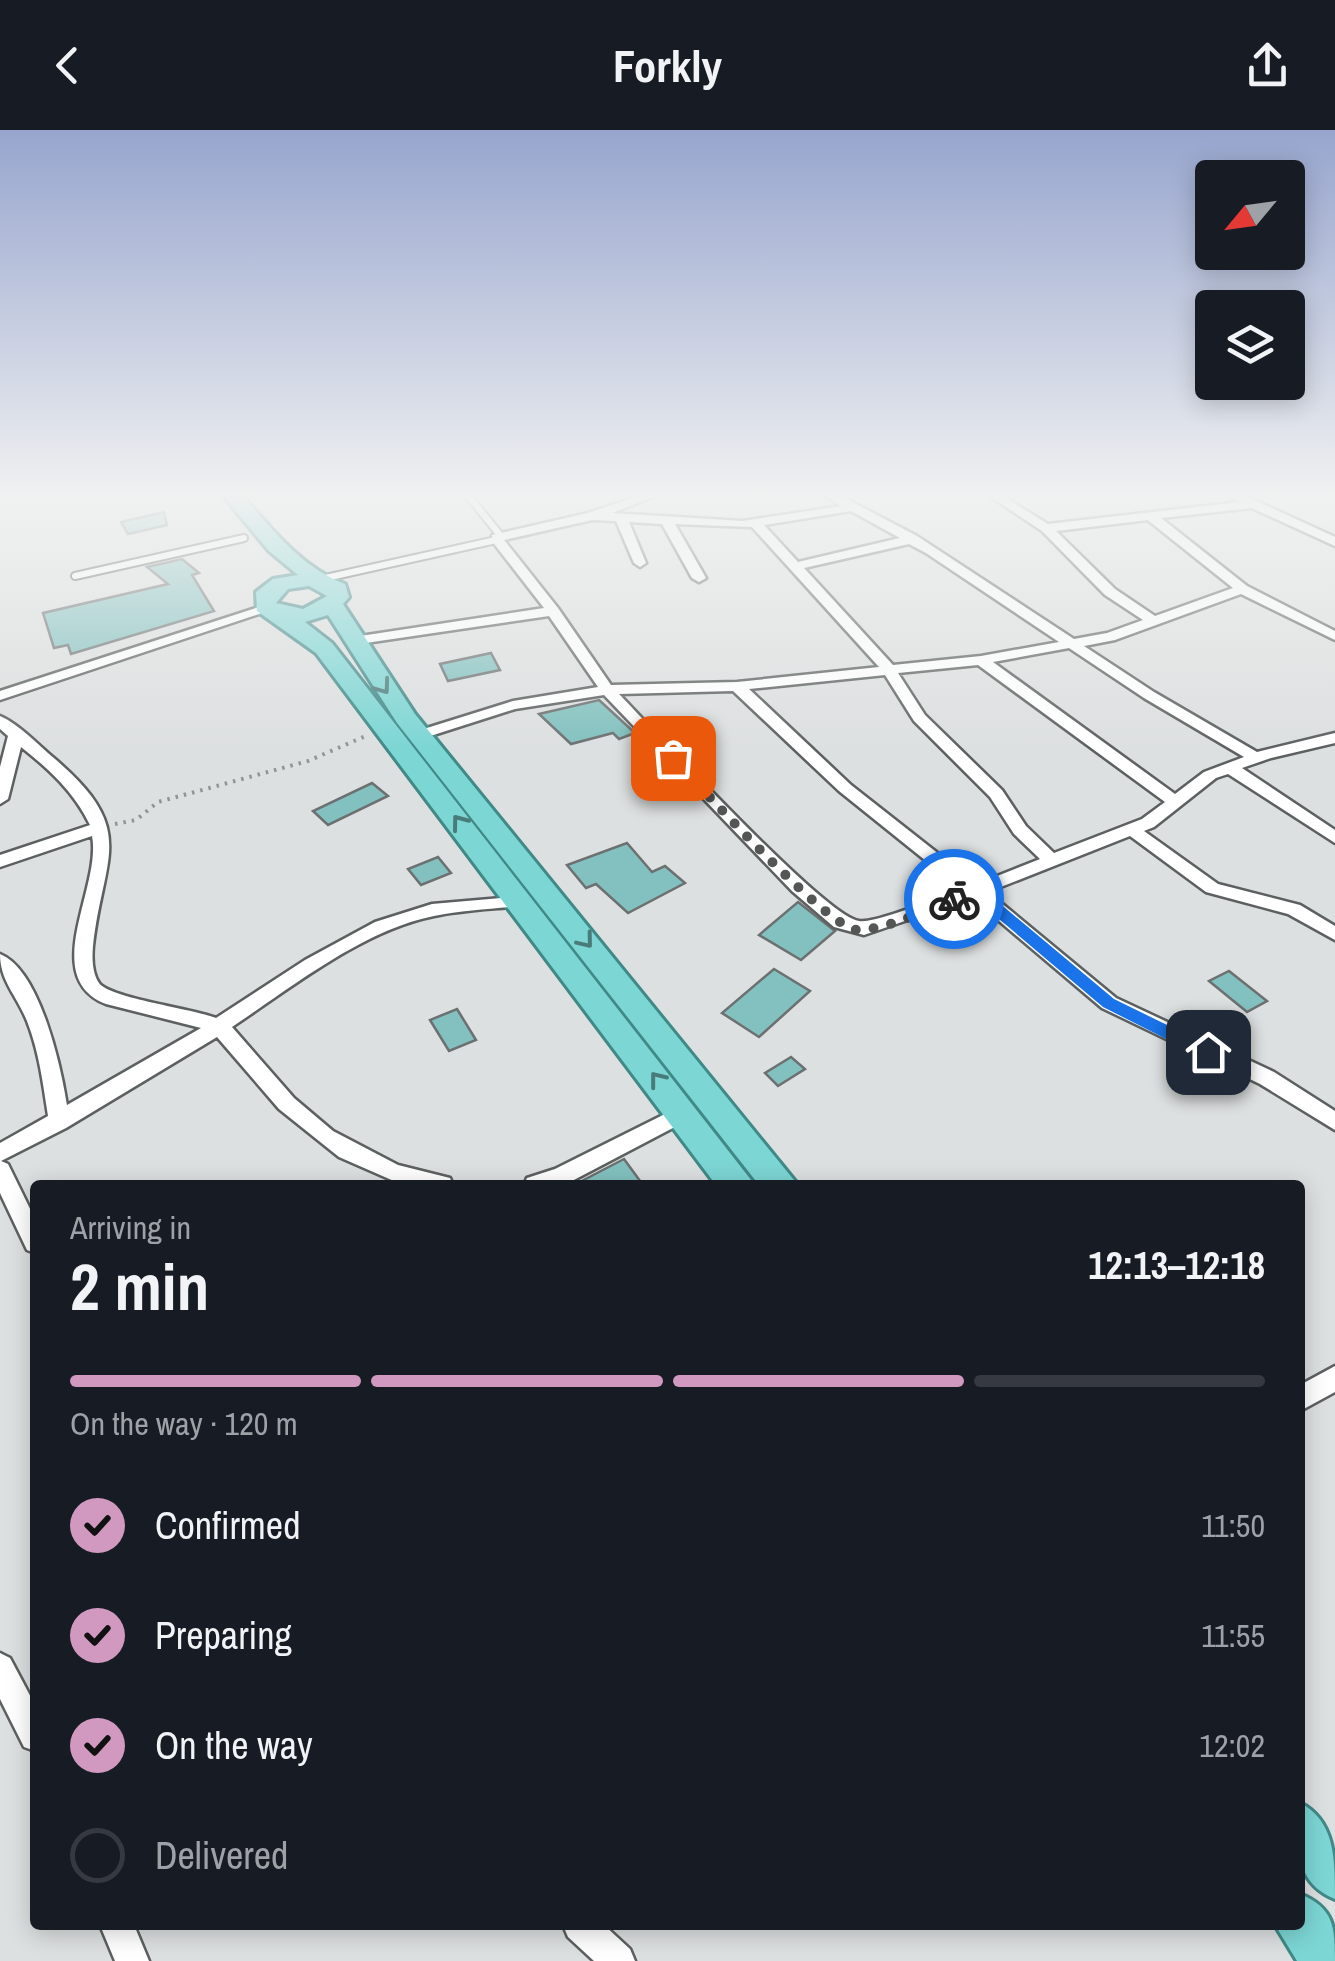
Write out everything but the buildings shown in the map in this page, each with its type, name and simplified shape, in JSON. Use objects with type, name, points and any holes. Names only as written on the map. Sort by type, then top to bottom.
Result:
[{"type":"highway","points":[[269,578],[272,606],[324,648],[733,1180]]},
{"type":"highway","points":[[310,578],[325,592],[352,640],[419,735],[776,1180]]},
{"type":"highway","points":[[272,606],[288,582],[325,592]]},
{"type":"highway","points":[[272,606],[306,615],[325,592]]},
{"type":"highway","points":[[1305,1835],[1335,1873]]},
{"type":"highway","points":[[1305,1927],[1331,1961]]},
{"type":"street","points":[[529,578],[607,690],[798,887],[847,928],[884,924],[1132,830],[1196,782],[1228,767],[1335,738]]},
{"type":"street","points":[[803,578],[887,667],[919,718],[996,794],[1020,830],[1052,861]]},
{"type":"street","points":[[973,578],[1255,758]]},
{"type":"street","points":[[1096,578],[1153,621]]},
{"type":"street","points":[[1228,578],[1242,590],[1335,636]]},
{"type":"street","points":[[419,735],[514,706],[607,690],[736,686],[980,660],[1068,641],[1110,637],[1242,590]]},
{"type":"street","points":[[0,696],[272,606]]},
{"type":"street","points":[[352,640],[554,611]]},
{"type":"street","points":[[980,660],[1174,800]]},
{"type":"street","points":[[736,686],[845,788],[1109,1003],[1267,1078],[1335,1122]]},
{"type":"street","points":[[0,721],[82,793],[100,827],[100,866],[85,940],[90,986],[109,1000],[170,1009],[220,1028],[279,1096],[324,1138],[401,1176],[419,1180]]},
{"type":"street","points":[[0,799],[16,735]]},
{"type":"street","points":[[1228,767],[1335,838]]},
{"type":"street","points":[[0,861],[100,827]]},
{"type":"street","points":[[1132,830],[1212,888],[1294,909],[1335,934]]},
{"type":"street","points":[[0,1153],[220,1028],[312,965],[393,921],[432,910],[519,900]]},
{"type":"street","points":[[0,961],[24,992],[46,1035],[59,1122]]},
{"type":"street","points":[[550,1180],[683,1113]]},
{"type":"street","points":[[0,1170],[30,1233]]},
{"type":"street","points":[[1305,1397],[1335,1378]]},
{"type":"street","points":[[0,1668],[30,1726]]},
{"type":"street","points":[[119,1930],[132,1961]]},
{"type":"street","points":[[585,1930],[618,1961]]},
{"type":"lane","points":[[325,592],[368,578]]},
{"type":"path","points":[[100,827],[136,820],[158,802],[308,760],[386,728]]},
{"type":"way so far","points":[[673,758],[798,887],[847,928],[864,929],[954,899]]},
{"type":"route","points":[[954,899],[975,891],[1071,976],[1109,1003],[1208,1052]]}]
